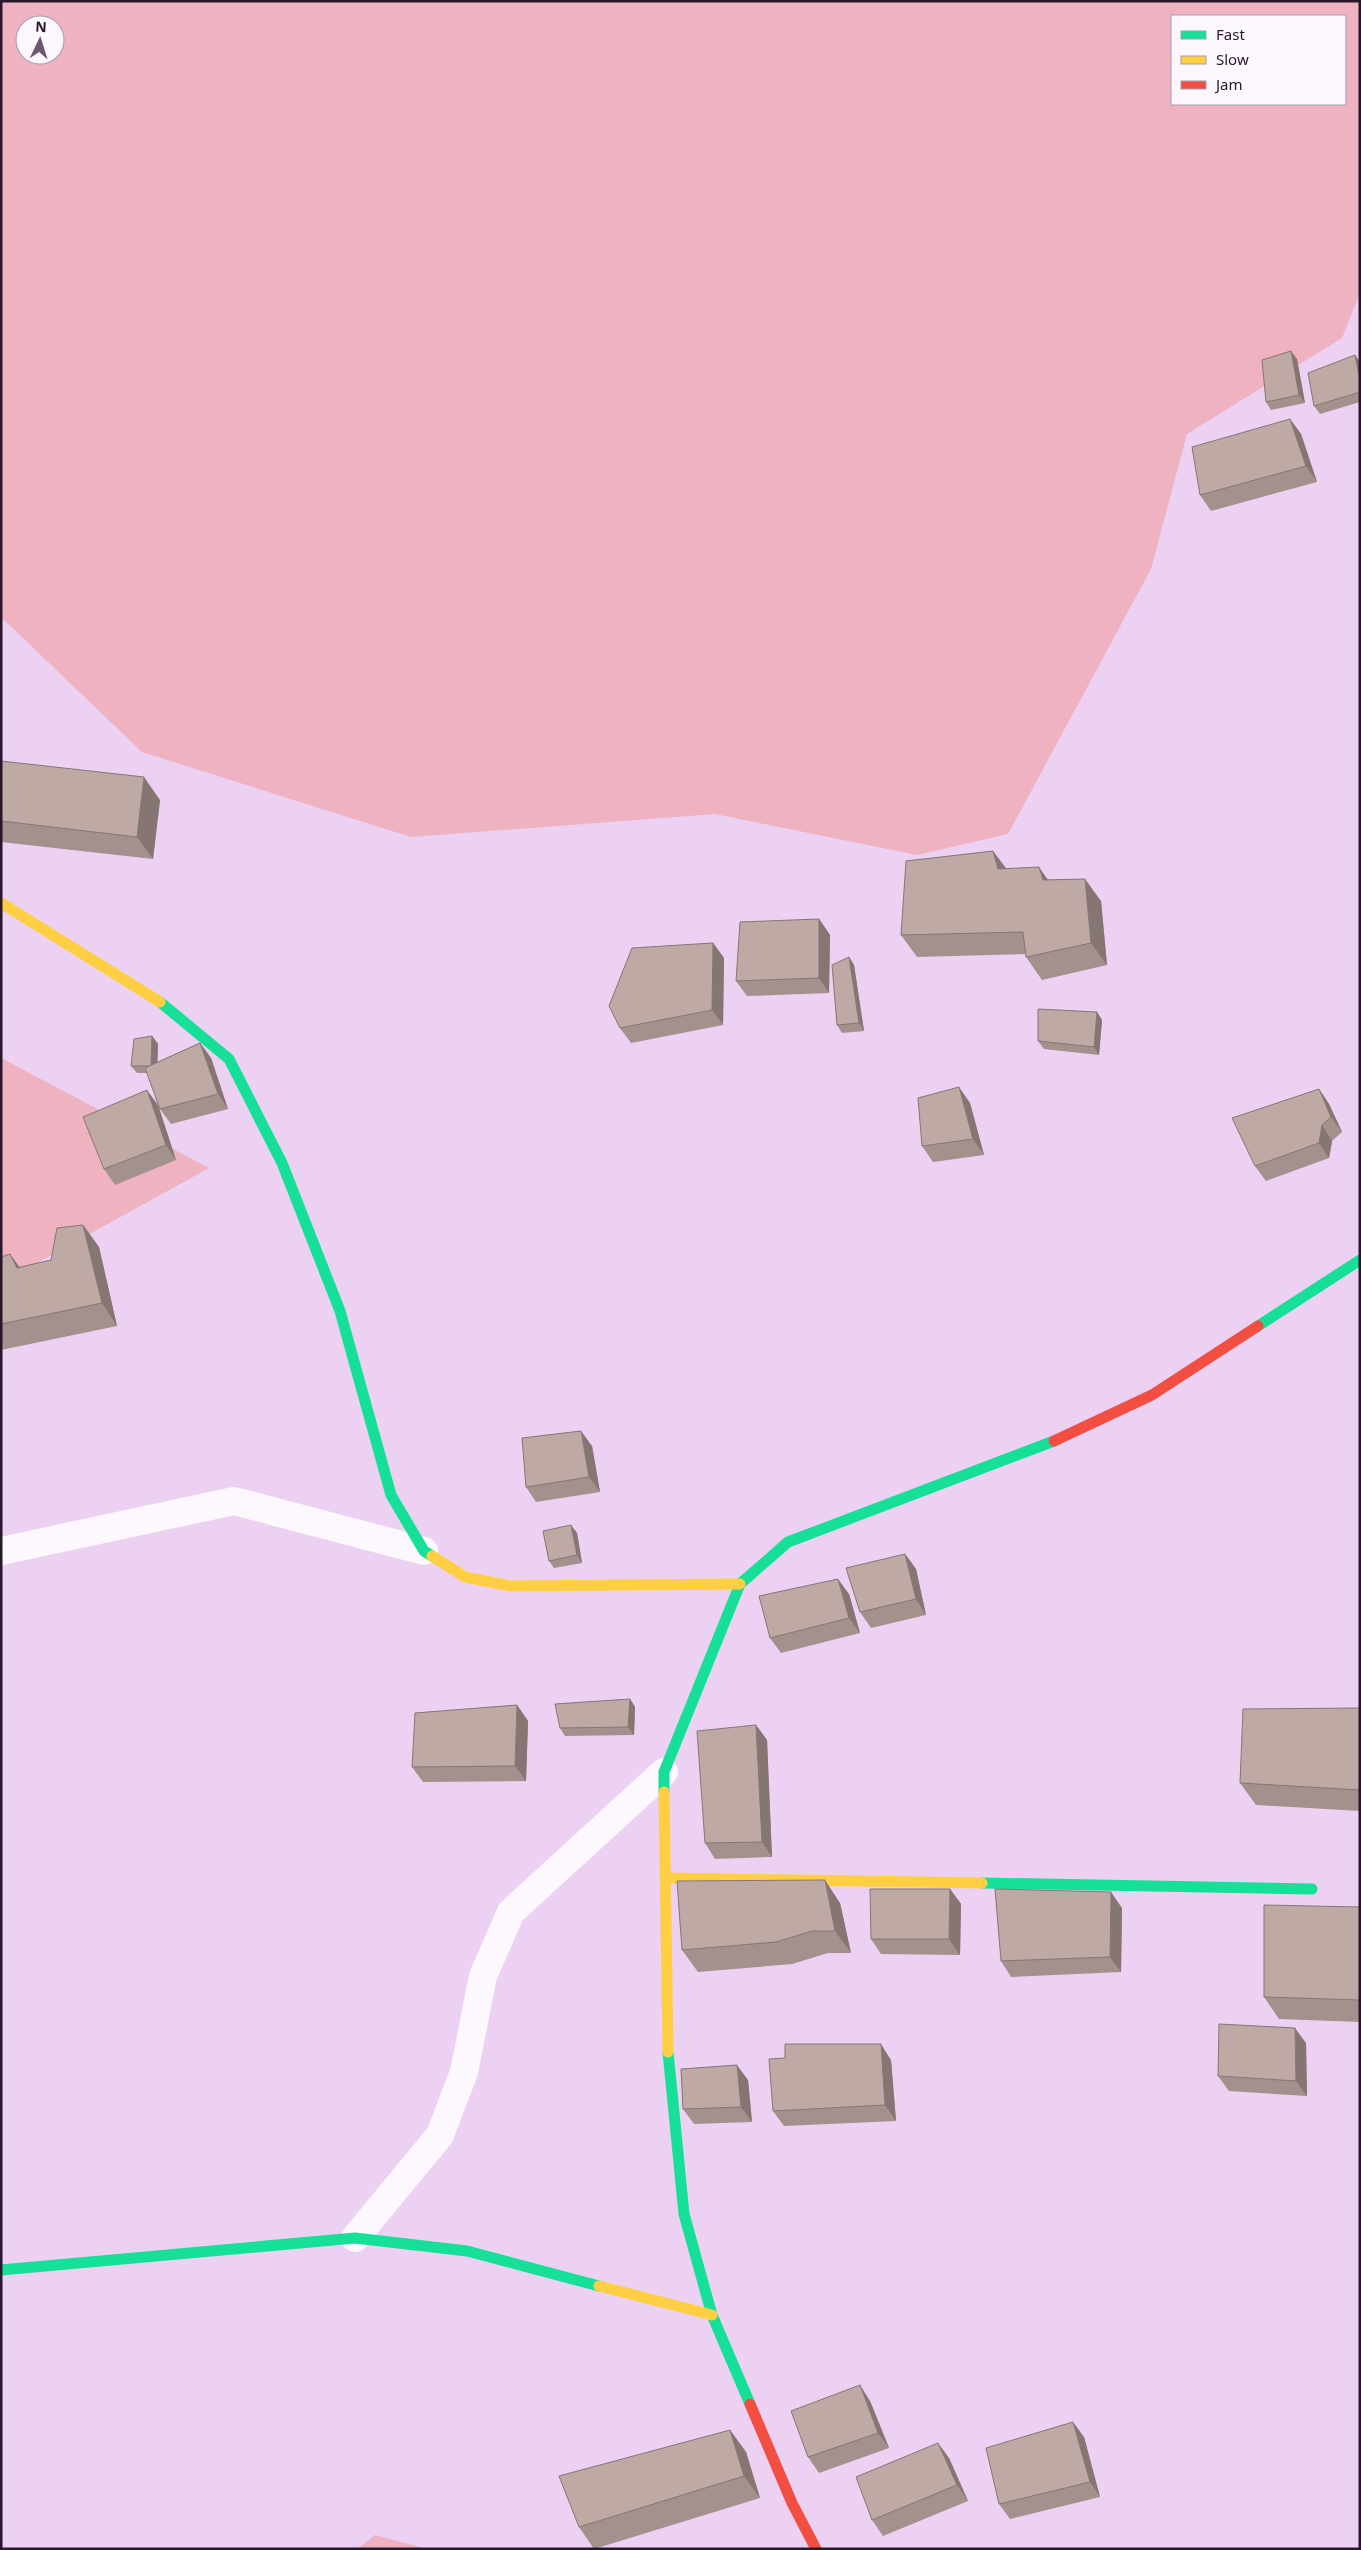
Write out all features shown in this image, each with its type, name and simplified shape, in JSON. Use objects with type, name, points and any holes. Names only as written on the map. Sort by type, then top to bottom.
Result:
[{"type":"street","points":[[1,903],[169,1007],[229,1060],[285,1172],[340,1311],[392,1495],[424,1551]]},
{"type":"street","points":[[816,2549],[792,2503],[712,2315],[684,2214],[668,2072],[664,1772],[740,1584],[788,1542],[1054,1441],[1152,1395],[1360,1260]]},
{"type":"street","points":[[1,1551],[234,1501],[424,1551],[465,1577],[510,1586],[740,1584]]},
{"type":"street","points":[[355,2238],[440,2135],[464,2072],[483,1976],[510,1912],[664,1772]]},
{"type":"street","points":[[665,1878],[1312,1889]]},
{"type":"street","points":[[1,2270],[355,2238],[467,2251],[712,2315]]},
{"type":"shaded area","points":[[1,1],[1360,1],[1360,293],[1342,338],[1187,434],[1151,569],[1008,834],[917,855],[715,814],[411,837],[142,752],[1,617]]},
{"type":"shaded area","points":[[1,1058],[209,1168],[1,1283]]},
{"type":"shaded area","points":[[375,2535],[427,2549],[357,2549]]},
{"type":"building","points":[[1291,351],[1299,395],[1266,402],[1262,360]]},
{"type":"building","points":[[1355,355],[1360,380],[1360,392],[1314,406],[1308,373]]},
{"type":"building","points":[[1290,419],[1306,466],[1200,495],[1192,447]]},
{"type":"building","points":[[1,761],[144,777],[137,837],[1,821]]},
{"type":"building","points":[[993,851],[998,869],[1039,867],[1043,880],[1085,879],[1091,943],[1026,957],[1023,932],[901,935],[906,861]]},
{"type":"building","points":[[819,919],[819,978],[736,981],[740,922]]},
{"type":"building","points":[[713,943],[712,1010],[620,1028],[609,1006],[632,948]]},
{"type":"building","points":[[849,957],[859,1023],[837,1025],[832,965]]},
{"type":"building","points":[[1038,1009],[1097,1012],[1094,1047],[1038,1041]]},
{"type":"building","points":[[152,1036],[151,1065],[131,1066],[134,1039]]},
{"type":"building","points":[[200,1043],[218,1094],[160,1109],[145,1068]]},
{"type":"building","points":[[959,1087],[973,1139],[922,1146],[918,1098]]},
{"type":"building","points":[[1319,1089],[1331,1117],[1322,1125],[1319,1143],[1255,1166],[1232,1118]]},
{"type":"building","points":[[147,1090],[166,1145],[104,1169],[83,1117]]},
{"type":"building","points":[[83,1225],[102,1303],[1,1324],[1,1257],[10,1254],[17,1268],[51,1260],[57,1228]]},
{"type":"building","points":[[581,1431],[589,1477],[526,1487],[522,1438]]},
{"type":"building","points":[[571,1525],[577,1555],[549,1561],[543,1531]]},
{"type":"building","points":[[905,1554],[916,1599],[860,1612],[846,1568]]},
{"type":"building","points":[[838,1579],[849,1618],[770,1638],[759,1596]]},
{"type":"building","points":[[630,1699],[628,1727],[560,1728],[555,1704]]},
{"type":"building","points":[[517,1705],[515,1766],[412,1767],[415,1713]]},
{"type":"building","points":[[1360,1708],[1360,1790],[1240,1783],[1243,1709]]},
{"type":"building","points":[[756,1725],[762,1842],[705,1843],[697,1731]]},
{"type":"building","points":[[825,1880],[835,1931],[812,1931],[776,1942],[682,1950],[677,1881]]},
{"type":"building","points":[[870,1889],[950,1889],[949,1939],[871,1939]]},
{"type":"building","points":[[995,1889],[1111,1892],[1110,1957],[1001,1961]]},
{"type":"building","points":[[1264,1905],[1360,1907],[1360,2000],[1264,1997]]},
{"type":"building","points":[[1219,2024],[1295,2028],[1296,2081],[1218,2076]]},
{"type":"building","points":[[785,2044],[881,2044],[885,2105],[773,2111],[769,2059],[785,2058]]},
{"type":"building","points":[[737,2065],[741,2107],[683,2109],[681,2069]]},
{"type":"building","points":[[860,2385],[878,2433],[808,2457],[791,2411]]},
{"type":"building","points":[[1073,2422],[1090,2482],[999,2504],[986,2448]]},
{"type":"building","points":[[730,2430],[744,2476],[579,2527],[559,2476]]},
{"type":"building","points":[[938,2443],[957,2485],[872,2520],[856,2477]]},
{"type":"traffic: fast","points":[[160,1002],[229,1059],[282,1163],[340,1311],[391,1495],[424,1551],[432,1556]]},
{"type":"traffic: fast","points":[[1258,1326],[1360,1260]]},
{"type":"traffic: fast","points":[[664,1792],[664,1772],[740,1584],[788,1542],[1054,1441]]},
{"type":"traffic: fast","points":[[982,1883],[1312,1889]]},
{"type":"traffic: fast","points":[[668,2052],[684,2214],[712,2315],[750,2404]]},
{"type":"traffic: fast","points":[[1,2270],[355,2238],[467,2251],[599,2286]]},
{"type":"traffic: slow","points":[[1,903],[160,1002]]},
{"type":"traffic: slow","points":[[432,1556],[465,1577],[511,1586],[740,1584]]},
{"type":"traffic: slow","points":[[664,1792],[668,2052]]},
{"type":"traffic: slow","points":[[665,1878],[982,1883]]},
{"type":"traffic: slow","points":[[599,2286],[712,2315]]},
{"type":"traffic: jam","points":[[1054,1441],[1152,1395],[1258,1326]]},
{"type":"traffic: jam","points":[[750,2404],[792,2503],[816,2549]]}]
